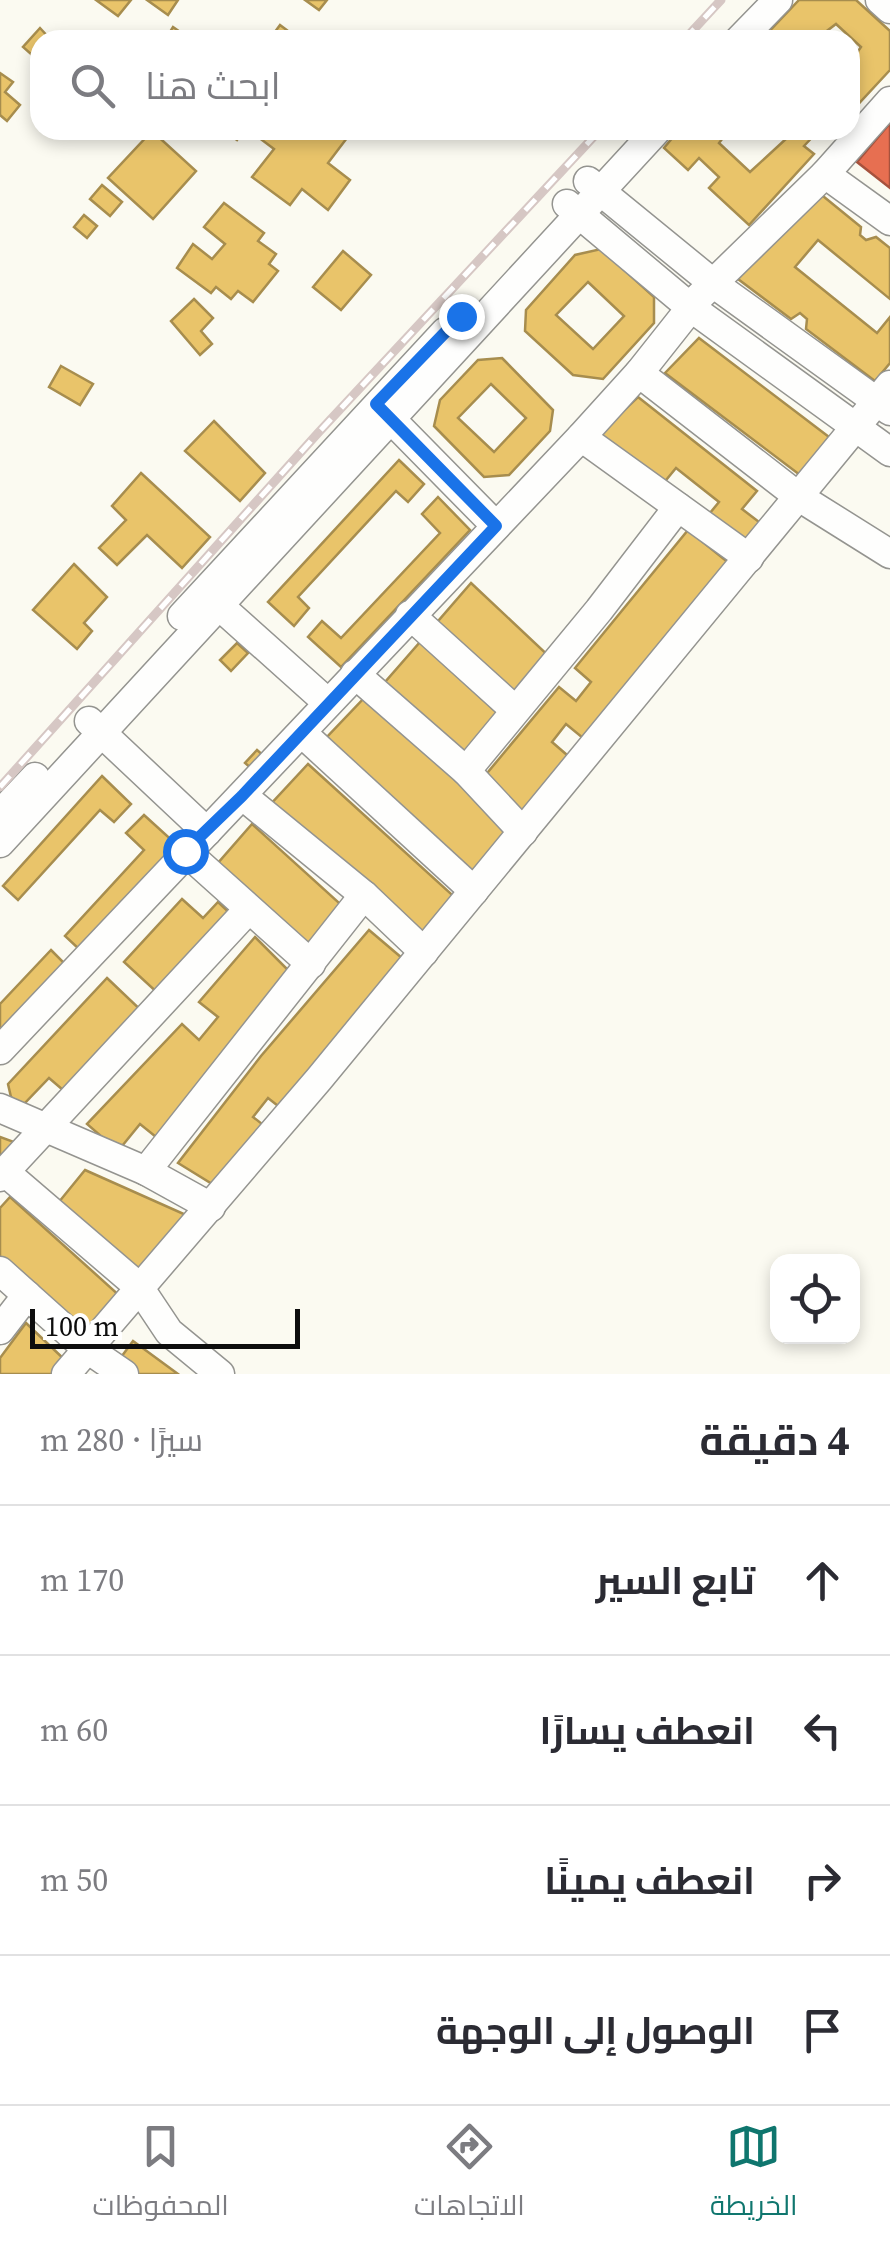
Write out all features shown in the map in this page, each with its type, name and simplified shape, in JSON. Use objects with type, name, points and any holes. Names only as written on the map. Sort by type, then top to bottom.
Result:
[{"type":"street","points":[[726,30],[754,0]]},
{"type":"street","points":[[749,30],[778,0]]},
{"type":"street","points":[[880,0],[890,9]]},
{"type":"street","points":[[860,136],[888,106]]},
{"type":"street","points":[[594,185],[627,140]]},
{"type":"street","points":[[0,843],[95,726],[212,598],[572,208],[646,140]]},
{"type":"street","points":[[0,1050],[581,436],[639,373],[690,308],[856,140]]},
{"type":"street","points":[[825,174],[890,222]]},
{"type":"street","points":[[66,1374],[424,952],[853,430],[885,399],[714,284],[594,185]]},
{"type":"street","points":[[572,208],[690,308],[853,430],[890,452]]},
{"type":"street","points":[[639,373],[800,497],[890,554]]},
{"type":"street","points":[[384,411],[496,526]]},
{"type":"street","points":[[581,436],[749,558]]},
{"type":"street","points":[[466,771],[678,507]]},
{"type":"street","points":[[212,598],[328,702]]},
{"type":"street","points":[[410,615],[515,710]]},
{"type":"street","points":[[355,674],[466,771],[523,832]]},
{"type":"street","points":[[0,814],[95,726]]},
{"type":"street","points":[[95,726],[207,832]]},
{"type":"street","points":[[302,733],[474,891]]},
{"type":"street","points":[[242,796],[364,895],[424,952]]},
{"type":"street","points":[[185,851],[247,911],[311,964]]},
{"type":"street","points":[[146,1171],[364,895]]},
{"type":"street","points":[[220,1374],[169,1332],[139,1287],[2,1175],[247,911]]},
{"type":"street","points":[[0,1108],[146,1171],[211,1207]]},
{"type":"street","points":[[0,1270],[86,1348],[124,1374]]},
{"type":"street","points":[[0,1330],[27,1295]]},
{"type":"building: سكن","points":[[96,0],[131,0],[118,16]]},
{"type":"building: سكن","points":[[147,0],[178,0],[168,15]]},
{"type":"building: سكن","points":[[305,0],[327,0],[319,10]]},
{"type":"building: سكن","points":[[799,0],[856,0],[890,31],[890,70],[860,102],[860,30],[843,30],[836,24],[828,30],[770,30]]},
{"type":"building: سكن","points":[[0,73],[13,82],[5,92],[20,105],[7,121],[0,115]]},
{"type":"building: سكن","points":[[144,140],[162,140],[196,171],[153,219],[108,178]]},
{"type":"building: سكن","points":[[262,140],[345,140],[328,163],[350,180],[328,210],[302,189],[290,205],[252,177],[274,149]]},
{"type":"building: سكن","points":[[671,140],[721,140],[719,143],[750,172],[785,140],[810,140],[804,146],[814,154],[749,225],[709,188],[719,177],[699,158],[688,170],[664,148]]},
{"type":"building: سكن","points":[[102,185],[122,202],[110,216],[90,199]]},
{"type":"building: سكن","points":[[818,192],[861,227],[860,235],[866,240],[876,237],[890,248],[890,299],[818,240],[795,267],[877,333],[890,317],[890,363],[875,381],[806,329],[807,319],[800,313],[791,319],[738,279]]},
{"type":"building: سكن","points":[[224,203],[264,233],[258,241],[276,254],[269,264],[278,271],[253,302],[238,291],[231,299],[216,287],[211,293],[177,268],[193,244],[212,259],[225,244],[204,227]]},
{"type":"building: سكن","points":[[84,215],[97,226],[87,238],[74,227]]},
{"type":"building: سكن","points":[[601,249],[654,297],[654,323],[603,379],[573,375],[525,331],[526,310],[575,255]],"holes":[[[588,282],[624,316],[593,349],[556,315]]]},
{"type":"building: سكن","points":[[343,251],[371,275],[341,310],[313,287]]},
{"type":"building: سكن","points":[[194,299],[213,318],[201,331],[212,344],[200,355],[171,321]]},
{"type":"building: سكن","points":[[699,338],[829,437],[800,475],[665,373]]},
{"type":"building: سكن","points":[[502,358],[553,410],[550,431],[509,475],[484,477],[434,426],[440,400],[478,360]],"holes":[[[491,384],[526,418],[494,452],[458,418]]]},
{"type":"building: سكن","points":[[61,366],[93,384],[80,405],[49,387]]},
{"type":"building: سكن","points":[[638,397],[757,491],[742,509],[763,525],[743,549],[705,519],[719,502],[676,468],[662,485],[599,434]]},
{"type":"building: سكن","points":[[214,421],[265,473],[240,501],[185,451]]},
{"type":"building: سكن","points":[[399,460],[424,484],[408,502],[396,491],[298,597],[309,608],[294,626],[268,602]]},
{"type":"building: سكن","points":[[141,473],[210,537],[182,568],[147,535],[117,565],[99,548],[126,520],[112,506]]},
{"type":"building: سكن","points":[[438,497],[470,530],[341,667],[308,637],[322,621],[341,638],[440,533],[422,514]]},
{"type":"building: سكن","points":[[688,530],[730,564],[589,743],[566,724],[552,742],[574,761],[525,822],[483,778],[559,687],[576,701],[591,682],[575,668]]},
{"type":"building: سكن","points":[[74,564],[107,597],[84,623],[92,631],[77,649],[33,610]]},
{"type":"building: سكن","points":[[471,583],[553,660],[516,701],[433,627]]},
{"type":"building: سكن","points":[[420,642],[504,719],[465,766],[379,689]]},
{"type":"building: سكن","points":[[237,643],[248,653],[231,671],[220,660]]},
{"type":"building: سكن","points":[[367,695],[513,833],[475,877],[326,738]]},
{"type":"building: سكن","points":[[257,750],[264,756],[252,769],[245,763]]},
{"type":"building: سكن","points":[[308,764],[460,902],[423,945],[269,806]]},
{"type":"building: سكن","points":[[102,776],[131,804],[114,822],[100,810],[18,900],[3,886]]},
{"type":"building: سكن","points":[[144,815],[176,844],[80,950],[65,936],[144,850],[126,833]]},
{"type":"building: سكن","points":[[252,824],[348,911],[309,958],[211,871]]},
{"type":"building: سكن","points":[[182,899],[203,918],[218,902],[235,918],[162,997],[124,962]]},
{"type":"building: سكن","points":[[369,930],[409,964],[287,1113],[268,1098],[253,1117],[271,1131],[222,1190],[178,1163],[261,1056]]},
{"type":"building: سكن","points":[[255,937],[295,977],[161,1141],[140,1124],[118,1151],[87,1124],[182,1024],[199,1040],[218,1017],[199,1002]]},
{"type":"building: سكن","points":[[51,950],[65,964],[0,1035],[0,1004]]},
{"type":"building: سكن","points":[[107,978],[146,1015],[70,1096],[49,1078],[22,1106],[11,1097],[8,1084]]},
{"type":"building: سكن","points":[[0,1137],[22,1145],[0,1169]]},
{"type":"building: سكن","points":[[85,1170],[186,1215],[134,1276],[54,1208]]},
{"type":"building: سكن","points":[[10,1197],[121,1297],[84,1340],[0,1265],[0,1208]]},
{"type":"building: سكن","points":[[26,1323],[67,1362],[58,1374],[0,1374],[0,1358]]},
{"type":"building: سكن","points":[[133,1341],[178,1374],[129,1374],[116,1364]]},
{"type":"building: متاجر","points":[[890,123],[890,188],[857,162]]},
{"type":"railway","points":[[693,30],[721,0]]},
{"type":"railway","points":[[0,787],[318,433],[591,140]]},
{"type":"route","points":[[185,851],[242,796],[496,526],[376,404],[461,316]]}]
